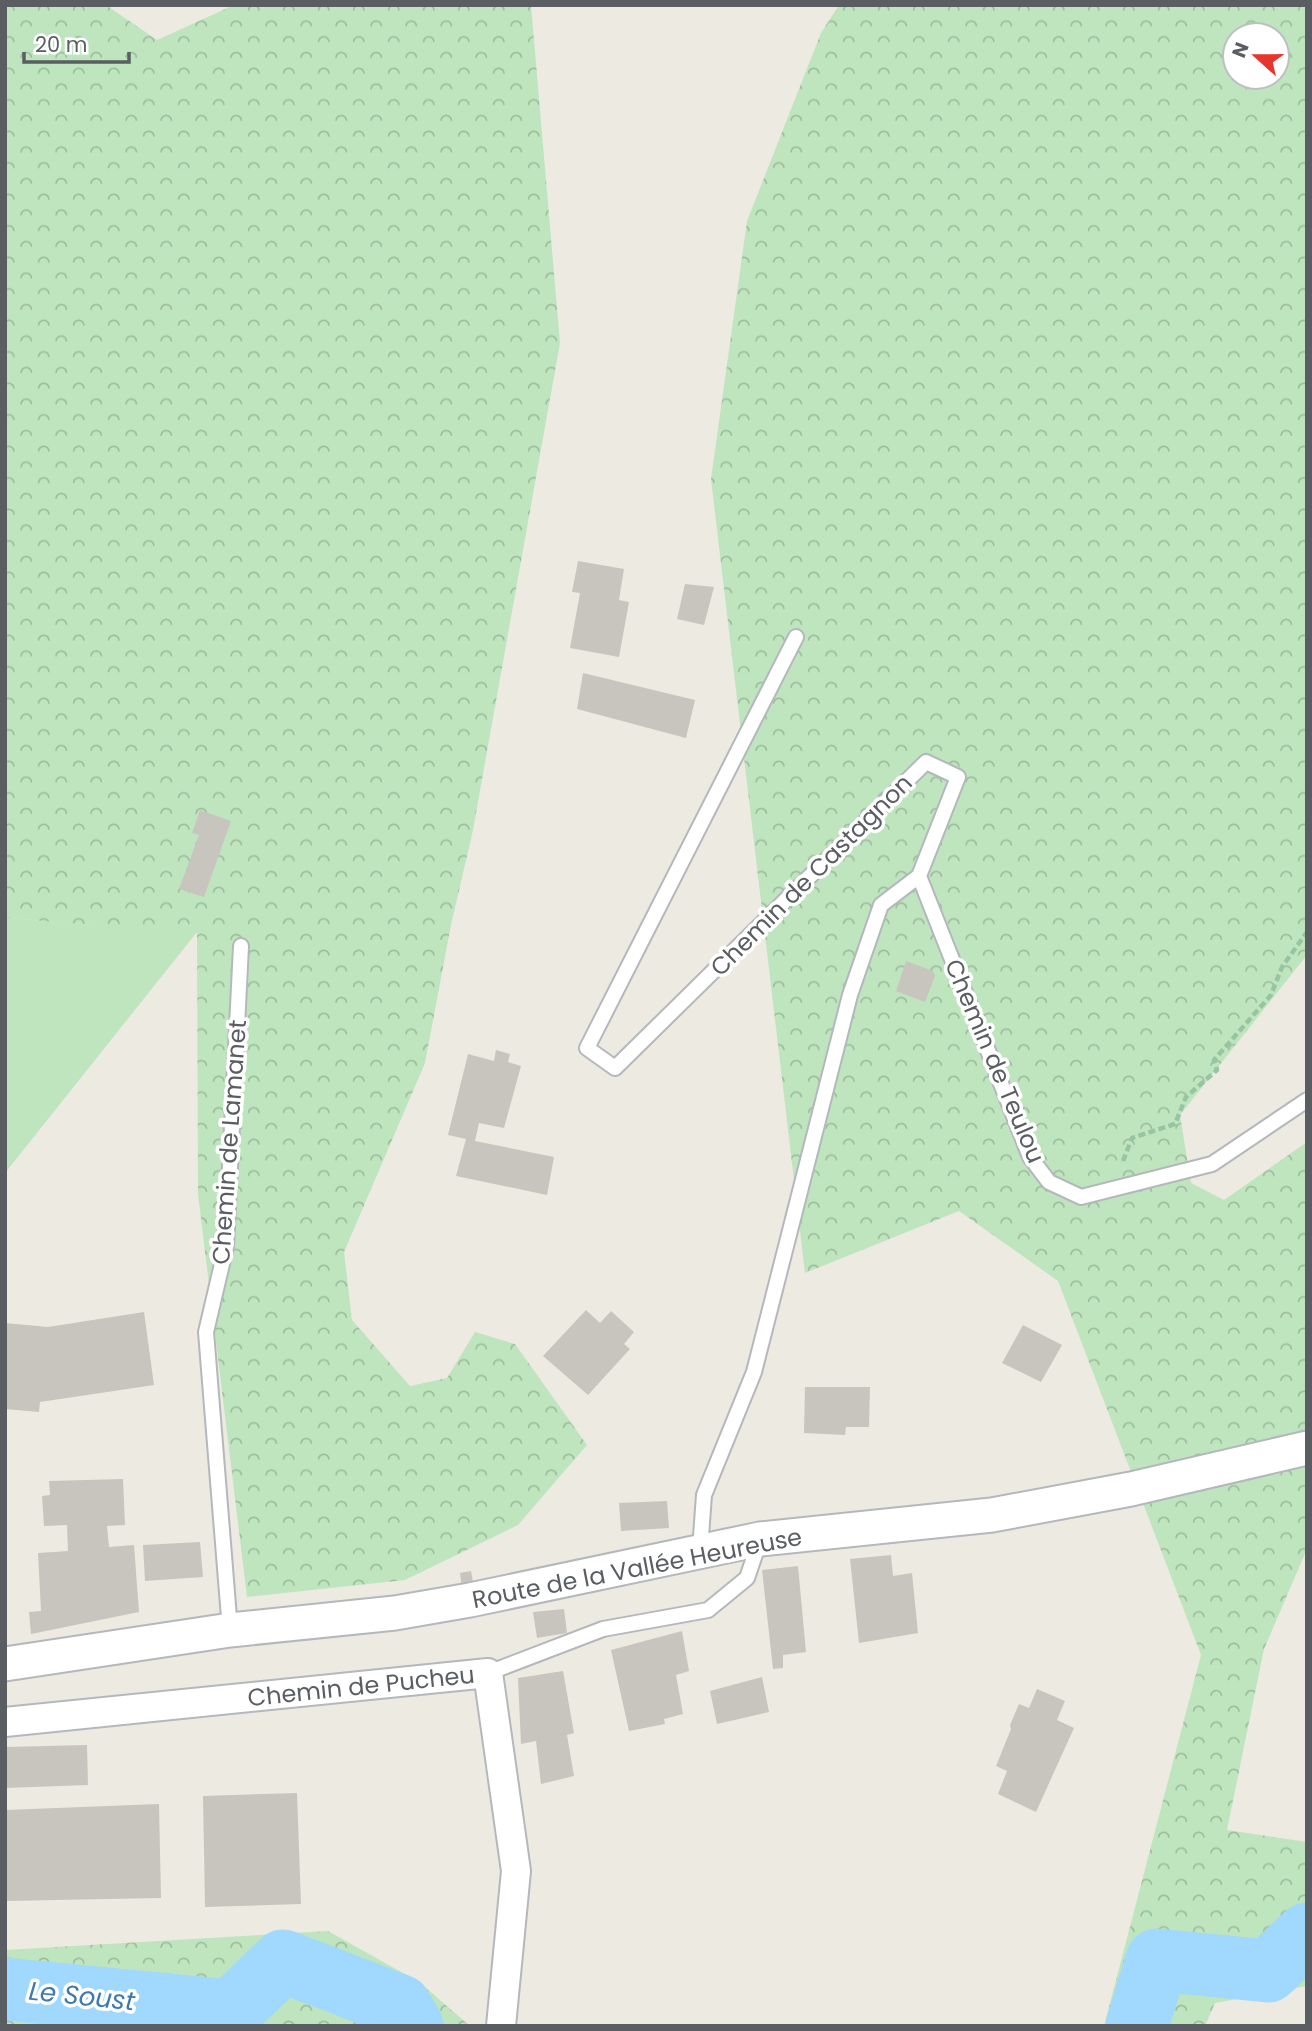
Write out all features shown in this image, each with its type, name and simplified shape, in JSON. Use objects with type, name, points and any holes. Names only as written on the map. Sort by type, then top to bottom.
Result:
[{"type":"street","name":"Route de la Vallée Heureuse","points":[[5,1664],[230,1630],[408,1611],[760,1539],[992,1515],[1132,1489],[1307,1448]]},
{"type":"street","name":"Chemin de Pucheu","points":[[5,1722],[488,1673],[516,1871],[501,2026]]},
{"type":"lane","name":"Chemin de Castagnon","points":[[796,637],[587,1048],[615,1068],[926,762],[958,777],[919,876]]},
{"type":"lane","name":"Chemin de Teulou","points":[[919,876],[1030,1157],[1049,1182],[1081,1197],[1212,1164],[1307,1100]]},
{"type":"lane","points":[[700,1550],[704,1495],[754,1372],[850,995],[881,905],[919,876]]},
{"type":"lane","name":"Chemin de Lamanet","points":[[230,1630],[206,1332],[226,1247],[241,946]]},
{"type":"lane","points":[[488,1673],[603,1629],[708,1610],[747,1578],[760,1539]]},
{"type":"path","points":[[1132,1138],[1175,1124],[1186,1097],[1217,1070],[1214,1060],[1271,995],[1282,967],[1307,932]]},
{"type":"green space","points":[[5,5],[106,5],[157,40],[234,5],[531,5],[560,343],[473,830],[451,925],[425,1063],[344,1252],[352,1320],[410,1386],[447,1378],[475,1332],[515,1344],[587,1445],[518,1525],[405,1580],[247,1597],[198,1194],[197,933],[5,918]]},
{"type":"green space","points":[[839,5],[1307,5],[1307,955],[1180,1115],[1191,1183],[1224,1200],[1307,1142],[1307,1549],[1264,1649],[1227,1830],[1307,1842],[1307,1986],[1215,2003],[1205,2026],[1104,2026],[1201,1655],[1058,1281],[959,1211],[805,1273],[711,479],[747,221],[821,33]]},
{"type":"green space","points":[[5,918],[197,932],[5,1173]]},
{"type":"green space","points":[[328,1931],[419,1982],[470,2026],[5,2026],[5,1950]]},
{"type":"building","points":[[578,561],[624,569],[619,600],[629,602],[619,657],[570,648],[580,593],[572,592]]},
{"type":"building","points":[[685,584],[714,587],[704,625],[677,619]]},
{"type":"building","points":[[583,673],[695,700],[686,738],[577,709]]},
{"type":"building","points":[[200,810],[231,821],[204,897],[179,889],[199,835],[192,833]]},
{"type":"building","points":[[906,961],[933,971],[935,976],[925,1002],[896,991]]},
{"type":"building","points":[[496,1050],[510,1054],[508,1062],[521,1066],[504,1128],[479,1123],[475,1141],[554,1157],[547,1195],[456,1176],[466,1139],[448,1135],[468,1054],[494,1061]]},
{"type":"building","points":[[586,1310],[600,1323],[611,1311],[634,1332],[624,1344],[630,1349],[588,1395],[543,1356]]},
{"type":"building","points":[[144,1312],[154,1385],[40,1402],[39,1412],[5,1409],[5,1323],[48,1327]]},
{"type":"building","points":[[1023,1325],[1062,1345],[1041,1382],[1002,1363]]},
{"type":"building","points":[[805,1387],[870,1387],[869,1427],[846,1427],[845,1435],[804,1433]]},
{"type":"building","points":[[123,1479],[125,1525],[107,1526],[109,1547],[134,1545],[139,1612],[31,1634],[29,1612],[41,1611],[38,1553],[68,1551],[67,1525],[44,1526],[42,1496],[50,1495],[49,1481]]},
{"type":"building","points":[[667,1501],[669,1528],[621,1531],[619,1503]]},
{"type":"building","points":[[200,1542],[203,1577],[145,1581],[143,1545]]},
{"type":"building","points":[[891,1555],[893,1576],[912,1573],[918,1633],[859,1643],[850,1559]]},
{"type":"building","points":[[798,1566],[806,1652],[783,1655],[783,1668],[773,1669],[762,1570]]},
{"type":"building","points":[[471,1571],[474,1588],[462,1590],[460,1573]]},
{"type":"building","points":[[564,1609],[567,1633],[537,1638],[533,1612]]},
{"type":"building","points":[[682,1631],[689,1671],[676,1675],[683,1714],[664,1719],[665,1724],[629,1731],[611,1650]]},
{"type":"building","points":[[563,1671],[574,1733],[567,1735],[574,1776],[541,1784],[536,1741],[521,1744],[518,1678]]},
{"type":"building","points":[[762,1677],[769,1712],[717,1724],[710,1691]]},
{"type":"building","points":[[1037,1689],[1065,1701],[1057,1720],[1074,1728],[1036,1812],[998,1794],[1007,1771],[996,1766],[1019,1704],[1029,1708]]},
{"type":"building","points":[[87,1745],[88,1785],[5,1788],[5,1747]]},
{"type":"building","points":[[297,1793],[301,1904],[205,1907],[203,1796]]},
{"type":"building","points":[[159,1804],[161,1898],[5,1901],[5,1810]]},
{"type":"waterway","name":"Le Soust","points":[[1137,2026],[1157,1960],[1268,1971],[1307,1934]]},
{"type":"waterway","name":"Le Soust","points":[[5,1989],[231,2011],[283,1961],[400,2006],[412,2026]]}]
